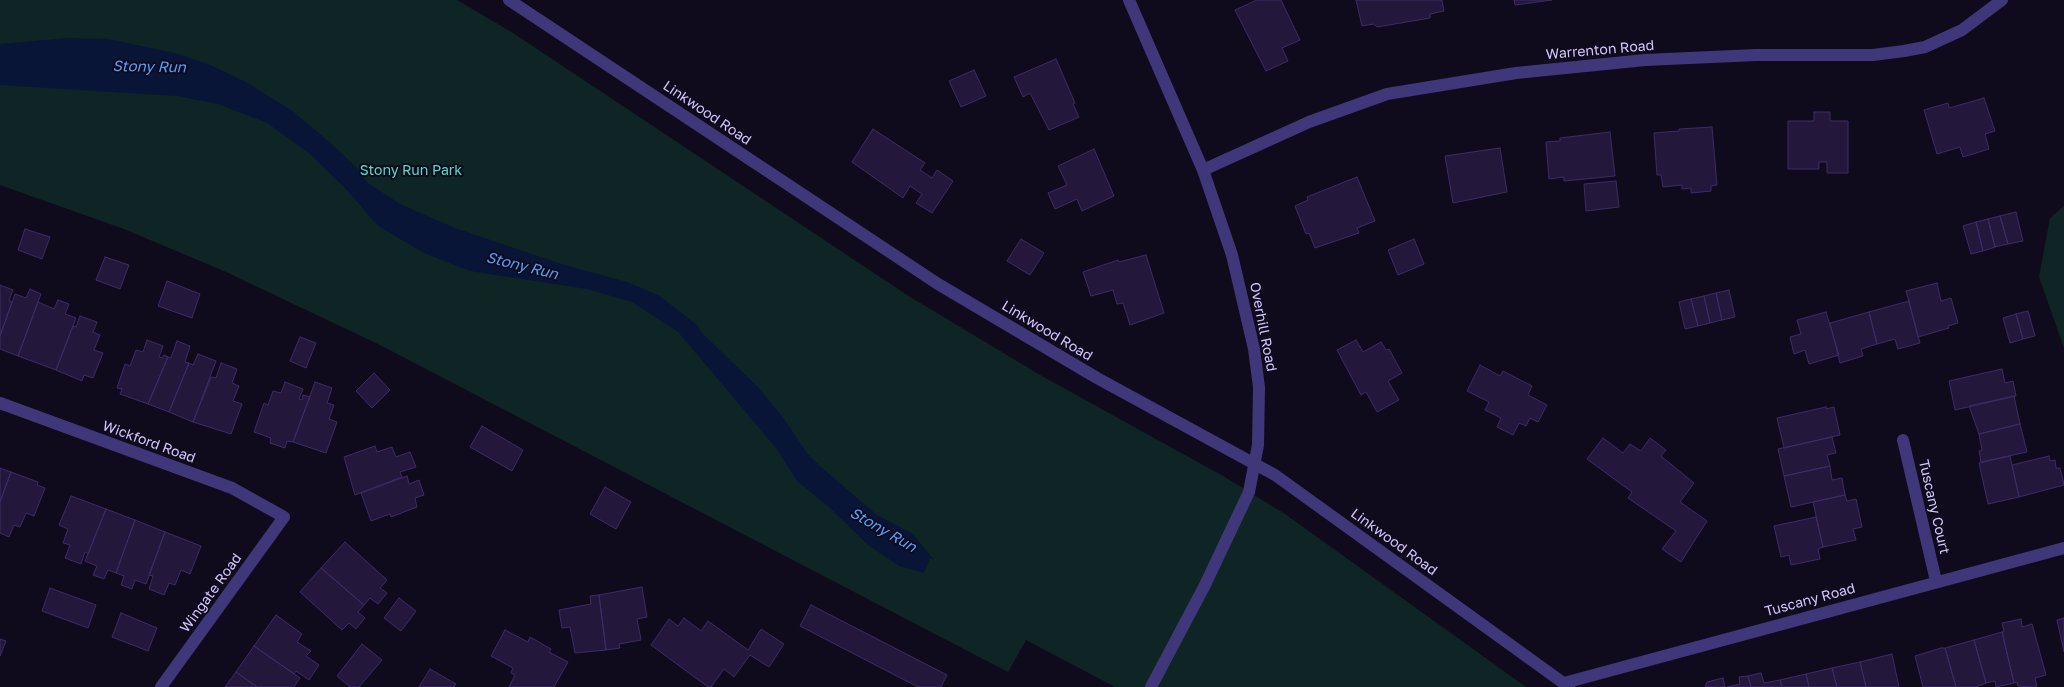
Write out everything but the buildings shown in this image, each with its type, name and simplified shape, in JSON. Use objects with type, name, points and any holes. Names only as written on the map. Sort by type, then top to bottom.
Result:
[{"type":"street","name":"Linkwood Road","points":[[509,0],[938,284],[1096,378],[1256,464],[1301,493],[1567,685]]},
{"type":"street","name":"Overhill Road","points":[[1129,0],[1203,170],[1232,255],[1254,350],[1259,388],[1256,464],[1245,501],[1228,539],[1151,687]]},
{"type":"street","name":"Warrenton Road","points":[[1203,170],[1309,122],[1387,94],[1516,72],[1646,60],[1756,55],[1904,52],[1925,47],[1962,30],[2002,0]]},
{"type":"street","name":"Wickford Road","points":[[0,403],[232,488],[284,517]]},
{"type":"street","name":"Tuscany Court","points":[[1903,440],[1936,581]]},
{"type":"street","name":"Wingate Road","points":[[161,687],[284,517]]},
{"type":"street","name":"Tuscany Road","points":[[1567,685],[1936,581],[2064,548]]},
{"type":"green space","name":"Stony Run Park","points":[[0,0],[457,0],[513,33],[907,295],[1040,375],[1223,476],[1285,514],[1526,687],[1115,687],[1026,640],[1008,672],[380,345],[224,271],[124,229],[0,185]]},
{"type":"green space","points":[[2064,206],[2064,348],[2039,277],[2050,218]]},
{"type":"water","name":"Stony Run","points":[[68,38],[108,39],[175,53],[208,64],[246,82],[294,112],[357,168],[368,183],[400,204],[455,228],[561,264],[627,282],[660,296],[697,325],[703,334],[758,387],[782,416],[807,453],[821,467],[877,515],[913,534],[934,560],[930,558],[924,573],[899,566],[868,545],[829,507],[797,481],[776,448],[678,332],[632,302],[587,289],[470,271],[424,253],[378,226],[345,188],[310,154],[267,123],[218,104],[177,96],[0,85],[0,44]]}]
